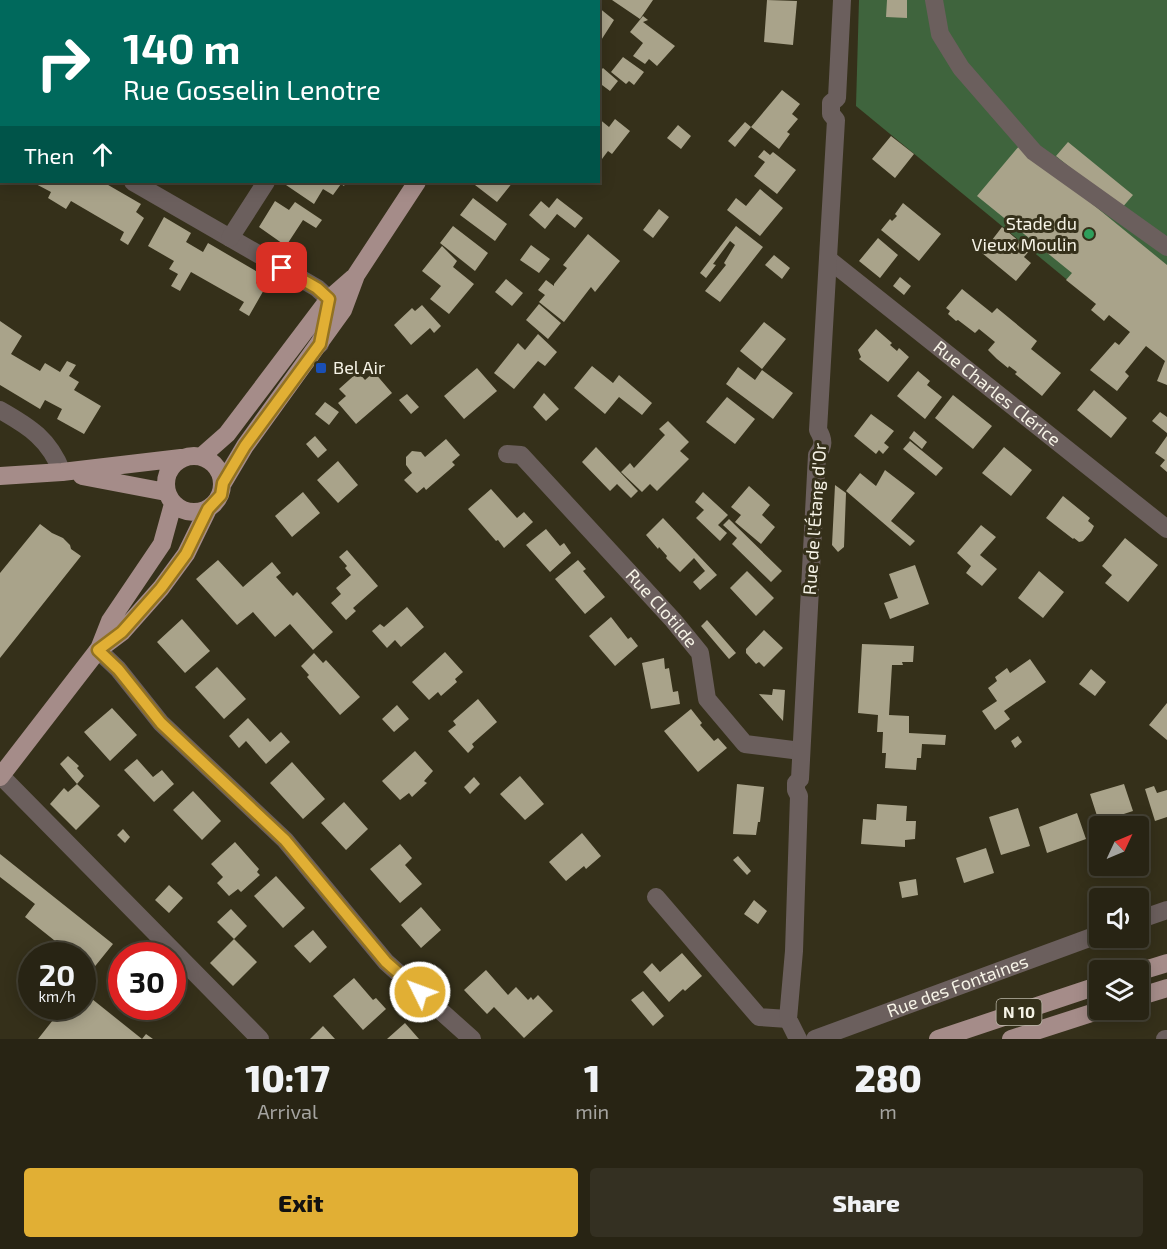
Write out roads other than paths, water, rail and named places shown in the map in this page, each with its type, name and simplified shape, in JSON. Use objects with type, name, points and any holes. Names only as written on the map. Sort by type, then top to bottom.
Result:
[{"type":"main road","points":[[98,650],[122,632],[161,588],[186,554],[208,509],[221,495],[223,483],[245,446],[343,309],[356,275],[416,183]]},
{"type":"main road","points":[[202,456],[227,434],[329,299],[356,275]]},
{"type":"main road","points":[[0,476],[62,472],[202,456],[216,466],[223,483]]},
{"type":"main road","points":[[181,458],[173,464],[165,482],[170,498],[180,509],[189,512],[208,509]]},
{"type":"main road","points":[[62,472],[170,498]]},
{"type":"main road","points":[[0,777],[98,650],[110,621],[162,544],[170,498]]},
{"type":"main road","points":[[1149,969],[1167,963]]},
{"type":"main road","points":[[1149,994],[1167,988]]},
{"type":"main road","name":"N 10","points":[[938,1039],[1089,989]]},
{"type":"main road","name":"N 10","points":[[1011,1039],[1089,1014]]},
{"type":"street","name":"Rue de l'Étang d'Or","points":[[788,1018],[794,951],[799,796],[796,783],[800,779],[817,455],[822,448],[823,438],[818,430],[836,120],[831,114],[831,104],[837,98],[842,0]]},
{"type":"street","points":[[934,0],[940,34],[961,68],[1034,152],[1167,247]]},
{"type":"street","points":[[135,183],[317,288],[329,299],[320,344]]},
{"type":"street","points":[[230,238],[265,183]]},
{"type":"street","name":"Rue Charles Clérice","points":[[828,259],[1167,529]]},
{"type":"street","points":[[0,410],[31,427],[56,455],[62,472]]},
{"type":"street","name":"Rue Clotilde","points":[[507,454],[521,455],[673,620],[700,653],[707,699],[746,744],[801,751]]},
{"type":"street","points":[[98,650],[118,669],[161,723],[285,840],[386,962],[472,1039]]},
{"type":"street","points":[[0,777],[260,1039]]},
{"type":"street","points":[[656,897],[759,1017],[788,1018],[798,1039]]},
{"type":"street","points":[[1149,916],[1167,910]]},
{"type":"street","name":"Rue des Fontaines","points":[[815,1039],[1089,938]]},
{"type":"place","name":"Stade du Vieux Moulin","points":[[1089,234]]},
{"type":"place","name":"Bel Air","points":[[321,368]]}]
